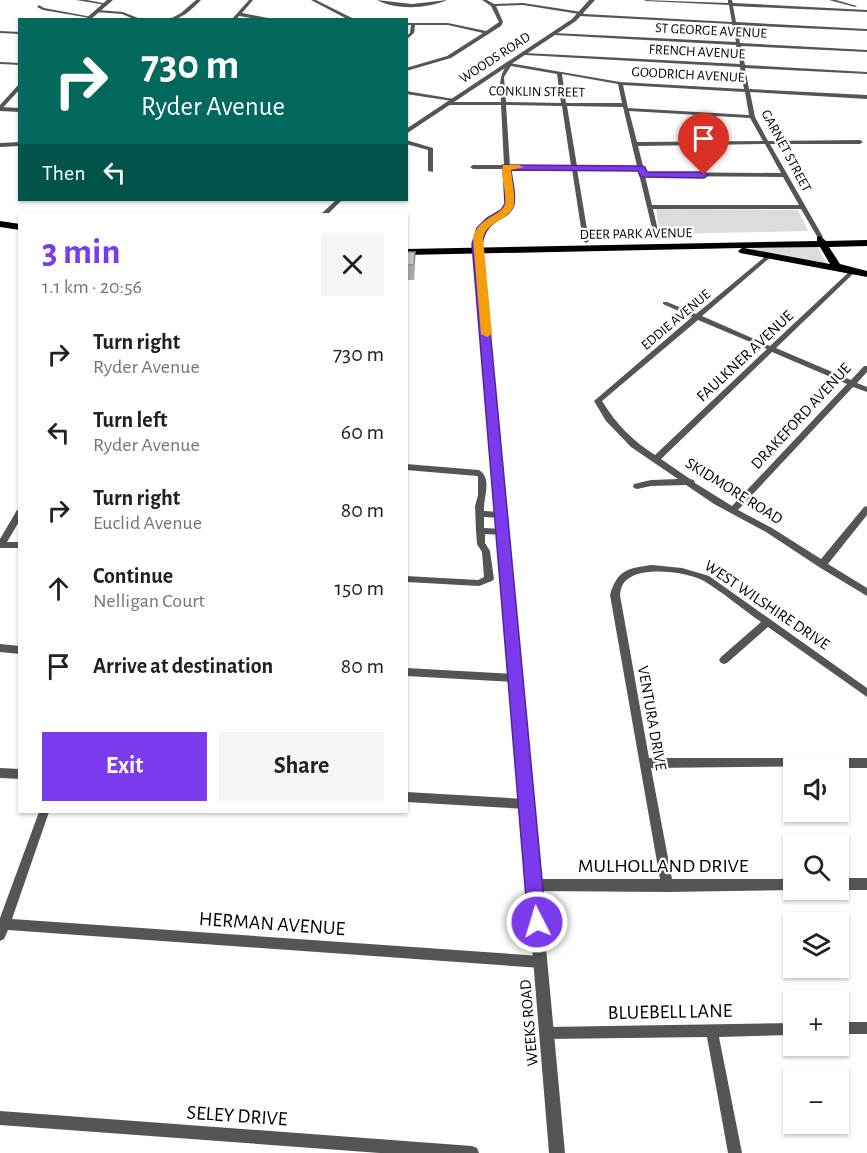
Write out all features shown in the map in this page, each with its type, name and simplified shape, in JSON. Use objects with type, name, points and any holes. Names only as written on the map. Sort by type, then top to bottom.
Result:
[{"type":"main road","points":[[0,217],[18,219]]},
{"type":"main road","points":[[0,230],[10,226]]},
{"type":"main road","name":"DEER PARK AVENUE","points":[[408,243],[478,248],[706,246],[821,241],[867,235]]},
{"type":"main road","name":"DEER PARK AVENUE","points":[[408,252],[657,239],[867,243]]},
{"type":"main road","points":[[821,241],[836,266],[853,272]]},
{"type":"main road","points":[[706,246],[867,274]]},
{"type":"street","points":[[78,0],[108,2]]},
{"type":"street","points":[[175,18],[183,15],[199,0]]},
{"type":"street","points":[[235,18],[251,0]]},
{"type":"street","points":[[313,0],[350,18]]},
{"type":"street","points":[[379,0],[398,4],[430,4],[445,0]]},
{"type":"street","points":[[484,0],[493,5],[531,5],[580,14],[867,30]]},
{"type":"street","name":"WOODS ROAD","points":[[408,131],[554,34],[580,14],[592,0]]},
{"type":"street","points":[[646,0],[867,10]]},
{"type":"street","points":[[831,0],[867,10]]},
{"type":"street","points":[[39,6],[43,9],[88,18],[108,2]]},
{"type":"street","name":"GARNET STREET","points":[[730,2],[752,117],[821,241]]},
{"type":"street","points":[[408,69],[449,57],[487,33],[501,22],[493,5]]},
{"type":"street","points":[[98,11],[123,13],[136,18]]},
{"type":"street","points":[[238,14],[263,18]]},
{"type":"street","points":[[408,24],[448,24],[487,33]]},
{"type":"street","points":[[408,37],[412,33],[413,24]]},
{"type":"street","points":[[0,32],[18,33]]},
{"type":"street","name":"ST GEORGE AVENUE","points":[[554,34],[867,51]]},
{"type":"street","name":"FRENCH AVENUE","points":[[525,54],[867,73]]},
{"type":"street","points":[[0,63],[18,64]]},
{"type":"street","points":[[478,248],[480,230],[490,220],[505,212],[509,204],[502,77],[509,64]]},
{"type":"street","name":"GOODRICH AVENUE","points":[[509,64],[620,83],[867,97]]},
{"type":"street","points":[[559,73],[586,241]]},
{"type":"street","points":[[620,83],[657,239]]},
{"type":"street","points":[[0,109],[18,87]]},
{"type":"street","name":"CONKLIN STREET","points":[[408,92],[450,102],[626,107],[752,117]]},
{"type":"street","points":[[0,109],[18,110]]},
{"type":"street","points":[[636,144],[860,142]]},
{"type":"street","points":[[408,143],[431,149],[431,171]]},
{"type":"street","points":[[0,145],[18,144]]},
{"type":"street","points":[[472,167],[784,175]]},
{"type":"street","points":[[325,213],[338,201]]},
{"type":"street","points":[[651,207],[802,207]]},
{"type":"street","name":"WEEKS ROAD","points":[[478,248],[557,1153]]},
{"type":"street","name":"EDDIE AVENUE","points":[[598,401],[769,256]]},
{"type":"street","name":"FAULKNER AVENUE","points":[[656,459],[853,272]]},
{"type":"street","points":[[665,303],[867,390]]},
{"type":"street","name":"DRAKEFORD AVENUE","points":[[733,510],[867,368]]},
{"type":"street","name":"SKIDMORE ROAD","points":[[598,401],[609,418],[634,445],[867,593]]},
{"type":"street","points":[[408,467],[479,473],[482,477],[479,514],[481,544],[486,551],[489,568],[489,579],[484,582],[408,579]]},
{"type":"street","points":[[637,486],[651,483],[691,482]]},
{"type":"street","points":[[822,565],[867,509]]},
{"type":"street","points":[[479,514],[501,515]]},
{"type":"street","points":[[18,515],[1,545],[18,545]]},
{"type":"street","points":[[480,531],[503,532]]},
{"type":"street","name":"WEST WILSHIRE DRIVE","points":[[640,569],[692,572],[706,578],[867,693]]},
{"type":"street","name":"VENTURA DRIVE","points":[[640,569],[621,577],[615,585],[615,595],[667,886]]},
{"type":"street","points":[[723,660],[766,623]]},
{"type":"street","points":[[0,648],[18,650]]},
{"type":"street","points":[[408,672],[516,678]]},
{"type":"street","points":[[646,763],[867,764]]},
{"type":"street","points":[[0,772],[18,774]]},
{"type":"street","points":[[408,797],[526,804]]},
{"type":"street","points":[[1,928],[44,813]]},
{"type":"street","points":[[849,884],[867,884]]},
{"type":"street","name":"MULHOLLAND DRIVE","points":[[533,885],[783,885]]},
{"type":"street","name":"HERMAN AVENUE","points":[[1,928],[540,962]]},
{"type":"street","points":[[849,1028],[867,1028]]},
{"type":"street","name":"BLUEBELL LANE","points":[[547,1033],[783,1029]]},
{"type":"street","points":[[712,1031],[735,1153]]},
{"type":"street","name":"SELEY DRIVE","points":[[0,1118],[472,1153]]},
{"type":"shaded area","points":[[656,209],[798,210],[808,231],[660,234]]},
{"type":"shaded area","points":[[818,247],[827,264],[752,251],[752,248]]},
{"type":"building","points":[[408,252],[415,252],[414,265],[408,265]]},
{"type":"slow traffic","points":[[487,334],[478,238],[480,230],[490,220],[505,212],[509,204],[506,167],[519,167]]},
{"type":"route","points":[[537,922],[484,301],[477,244],[480,230],[490,220],[505,212],[509,204],[506,167],[642,168],[643,174],[704,175]]}]
